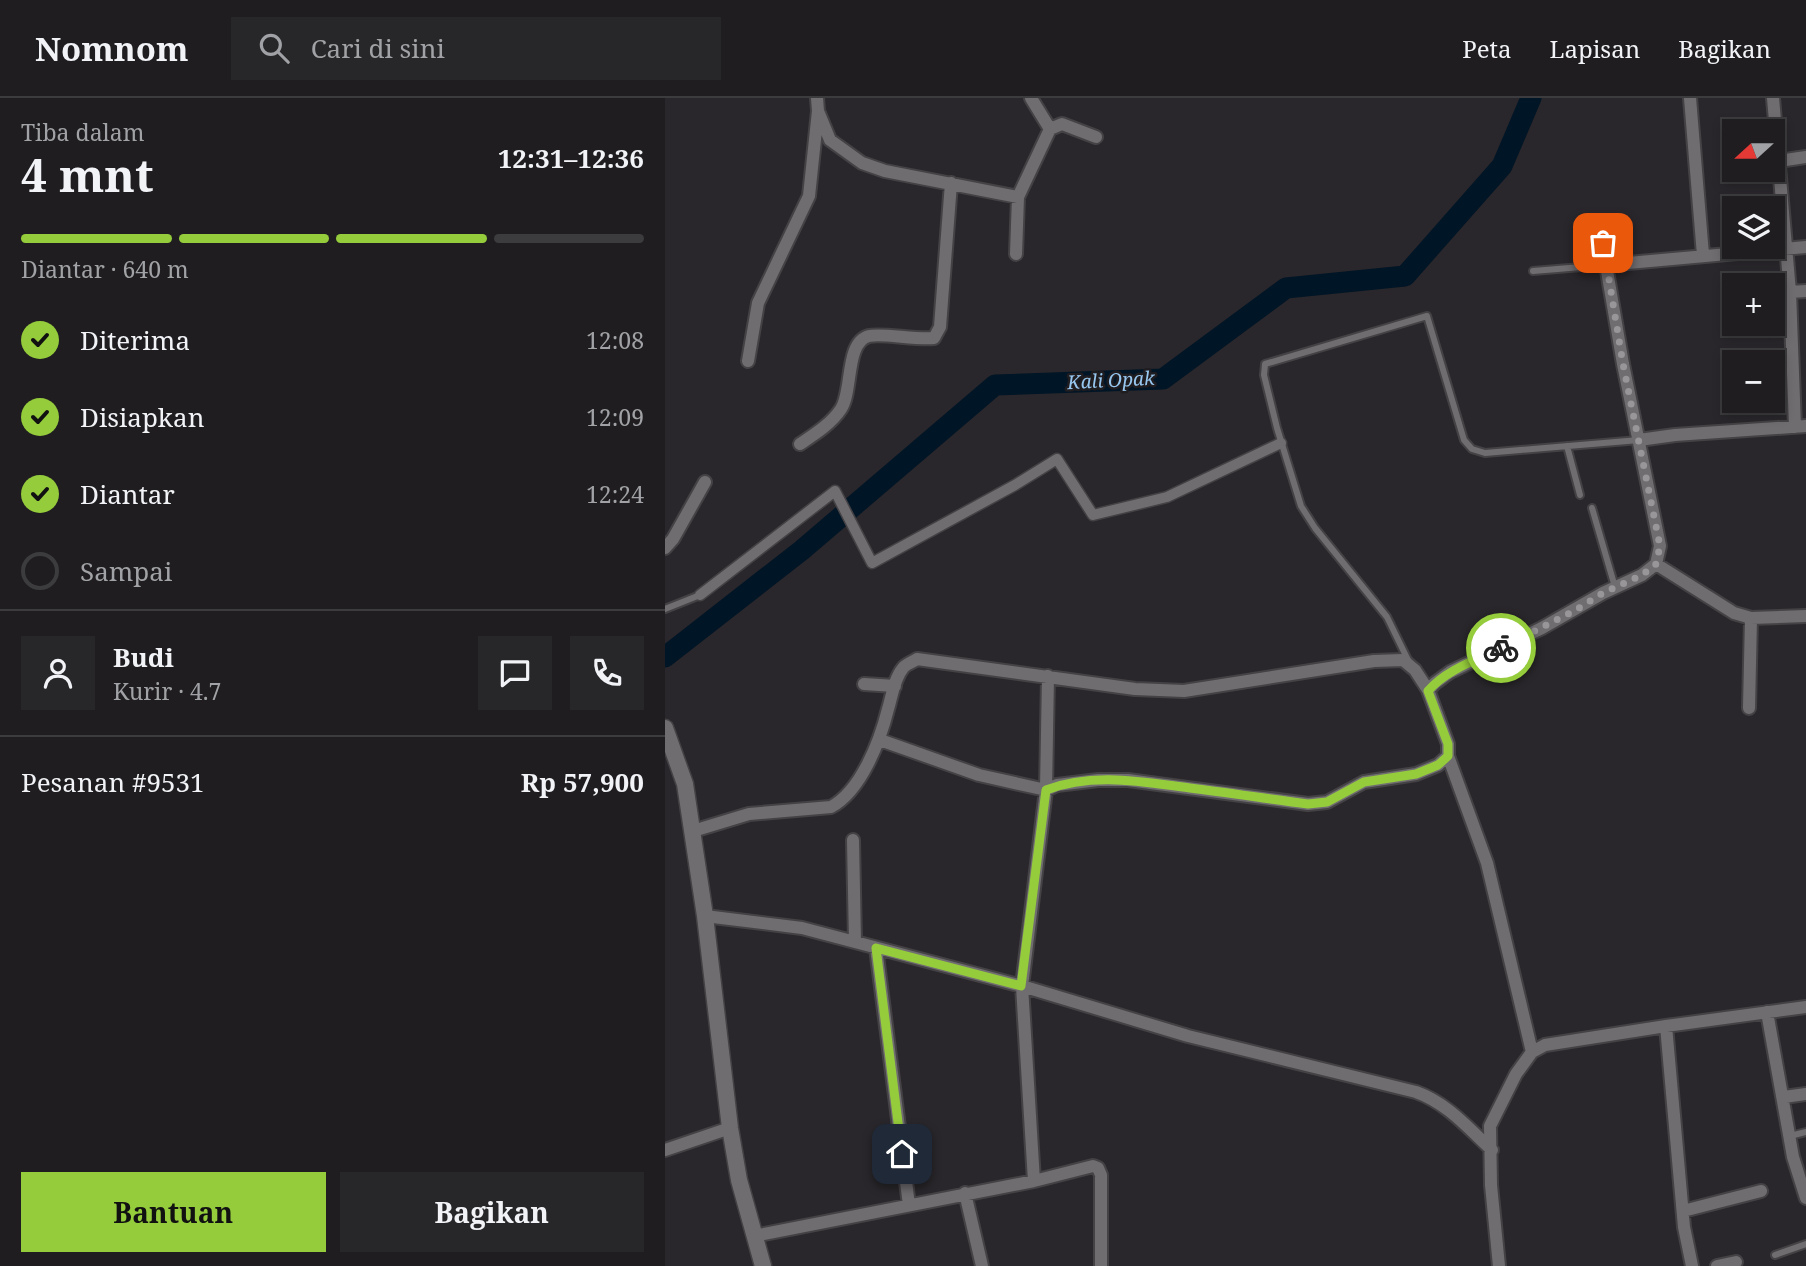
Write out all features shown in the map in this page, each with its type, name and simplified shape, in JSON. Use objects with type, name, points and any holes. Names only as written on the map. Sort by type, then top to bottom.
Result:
[{"type":"street","points":[[1031,98],[1050,129]]},
{"type":"street","points":[[1691,98],[1703,255]]},
{"type":"street","points":[[1773,98],[1775,119]]},
{"type":"street","points":[[817,105],[830,140],[862,163],[885,172],[1018,197]]},
{"type":"street","points":[[748,361],[758,303],[809,196],[817,105]]},
{"type":"street","points":[[1016,254],[1018,197],[1050,129],[1062,124],[1097,137]]},
{"type":"street","points":[[1785,159],[1806,157]]},
{"type":"street","points":[[1639,440],[1801,426],[1781,182]]},
{"type":"street","points":[[800,444],[829,424],[842,408],[847,396],[857,343],[869,336],[934,338],[940,327],[951,183]]},
{"type":"street","points":[[1428,691],[1450,672],[1542,628],[1642,575],[1656,564],[1660,546],[1623,364],[1603,243]]},
{"type":"street","points":[[1606,265],[1806,247]]},
{"type":"street","points":[[1790,292],[1806,290]]},
{"type":"street","points":[[1792,340],[1806,338]]},
{"type":"street","points":[[700,595],[835,491],[873,563],[1057,459],[1093,515],[1167,497],[1281,443]]},
{"type":"street","points":[[665,548],[674,539],[705,482]]},
{"type":"street","points":[[1656,564],[1734,613],[1751,618],[1806,616]]},
{"type":"street","points":[[1749,708],[1751,618]]},
{"type":"street","points":[[693,831],[750,814],[831,807],[841,802],[850,793],[880,740],[895,686],[904,667],[917,659],[1135,689],[1184,691],[1374,661],[1403,660],[1410,665],[1428,691],[1448,744],[1448,756],[1487,863],[1532,1052]]},
{"type":"street","points":[[1034,1181],[1021,986],[1046,790],[1048,676]]},
{"type":"street","points":[[864,684],[895,686]]},
{"type":"street","points":[[665,728],[685,784],[705,916],[730,1128],[739,1180],[763,1266]]},
{"type":"street","points":[[880,740],[979,775],[1046,790],[1058,785],[1087,781],[1128,780],[1308,804],[1334,799],[1364,782],[1416,774],[1438,765],[1448,756]]},
{"type":"street","points":[[853,839],[855,942]]},
{"type":"street","points":[[705,916],[802,928],[1021,986],[1188,1036],[1424,1095],[1451,1111],[1492,1150]]},
{"type":"street","points":[[876,948],[909,1205]]},
{"type":"street","points":[[1499,1266],[1490,1185],[1490,1126],[1508,1088],[1532,1052],[1545,1045],[1806,1007]]},
{"type":"street","points":[[1767,1012],[1793,1157],[1806,1198]]},
{"type":"street","points":[[1666,1026],[1683,1212],[1692,1266]]},
{"type":"street","points":[[1784,1097],[1806,1094]]},
{"type":"street","points":[[665,1150],[730,1128]]},
{"type":"street","points":[[754,1236],[1034,1181],[1093,1166],[1098,1168],[1101,1175],[1101,1266]]},
{"type":"street","points":[[1683,1212],[1761,1191]]},
{"type":"street","points":[[965,1193],[982,1266]]},
{"type":"street","points":[[1717,1266],[1735,1262]]},
{"type":"lane","points":[[1533,271],[1606,265]]},
{"type":"lane","points":[[1410,665],[1387,617],[1309,521],[1295,489],[1281,443],[1264,375],[1265,364],[1427,316],[1464,440],[1472,449],[1485,453],[1639,440]]},
{"type":"lane","points":[[1567,446],[1580,495]]},
{"type":"lane","points":[[1592,508],[1615,587]]},
{"type":"lane","points":[[665,609],[700,595]]},
{"type":"lane","points":[[1790,1136],[1806,1132]]},
{"type":"lane","points":[[1775,1255],[1806,1244]]},
{"type":"waterway","name":"Kali Opak","points":[[665,657],[802,550],[995,385],[1163,379],[1286,288],[1405,276],[1502,166],[1531,98]]},
{"type":"way so far","points":[[1501,648],[1642,575],[1656,564],[1660,546],[1623,364],[1603,243]]},
{"type":"route","points":[[902,1154],[876,948],[1021,986],[1046,790],[1058,785],[1098,780],[1128,780],[1308,804],[1327,802],[1364,782],[1416,774],[1438,765],[1448,756],[1448,744],[1428,691],[1450,672],[1501,648]]}]
